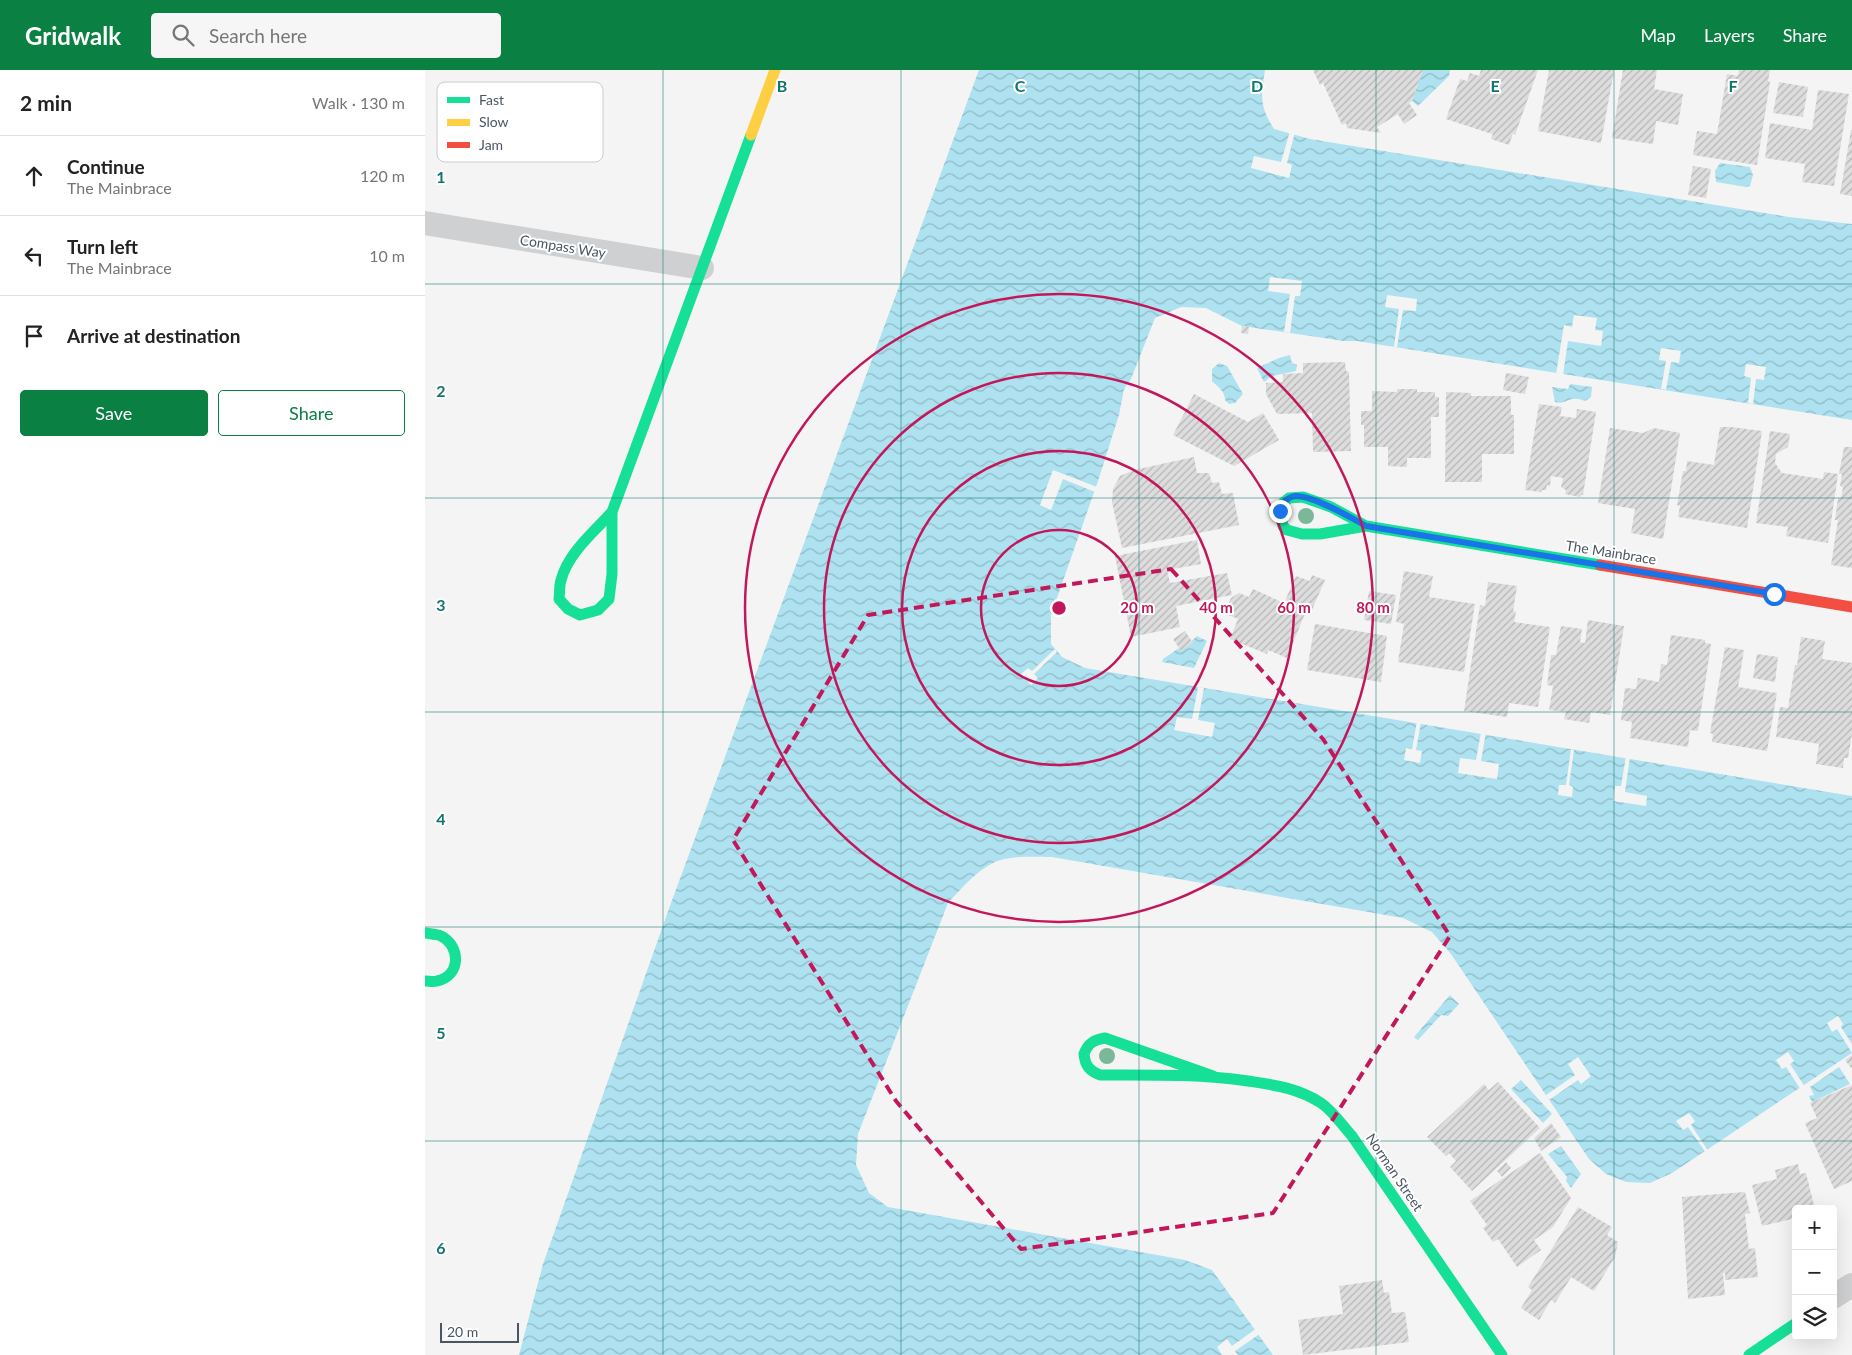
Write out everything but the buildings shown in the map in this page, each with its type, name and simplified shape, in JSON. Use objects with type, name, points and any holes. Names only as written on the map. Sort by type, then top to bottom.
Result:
[{"type":"street","points":[[612,512],[583,543],[565,569],[560,582],[559,599],[568,609],[580,615],[598,610],[609,599],[612,574],[612,512],[775,70]]},
{"type":"street","name":"Compass Way","points":[[425,223],[702,268]]},
{"type":"street","name":"The Mainbrace","points":[[1366,526],[1321,533],[1295,534],[1282,527],[1279,521],[1280,511],[1287,499],[1294,496],[1303,497],[1331,508],[1366,526],[1852,607]]},
{"type":"street","points":[[425,933],[435,933],[450,941],[455,947],[457,959],[454,969],[447,979],[434,983],[425,981]]},
{"type":"street","name":"Norman Street","points":[[1213,1076],[1105,1038],[1098,1038],[1092,1041],[1085,1055],[1085,1063],[1088,1069],[1100,1075],[1213,1076],[1282,1086],[1300,1092],[1321,1103],[1353,1136],[1502,1355]]},
{"type":"street","points":[[1837,1295],[1852,1285]]},
{"type":"street","points":[[1749,1355],[1792,1326]]},
{"type":"highlighted area","points":[[1171,569],[1323,739],[1450,936],[1273,1213],[1021,1249],[896,1101],[733,840],[868,615]]},
{"type":"water","points":[[979,70],[1265,70],[1262,101],[1274,129],[1310,139],[1789,217],[1852,224],[1852,420],[1357,341],[1344,341],[1242,326],[1206,308],[1181,307],[1155,318],[1131,379],[1124,389],[1119,415],[1098,481],[1051,615],[1051,644],[1062,657],[1085,668],[1852,796],[1852,1053],[1672,1173],[1650,1183],[1626,1182],[1606,1174],[1589,1159],[1451,954],[1432,932],[1403,918],[1052,857],[1021,857],[999,860],[980,871],[948,903],[858,1134],[856,1165],[869,1193],[888,1207],[1185,1260],[1212,1270],[1273,1355],[519,1355],[543,1264],[671,903]]},
{"type":"water","points":[[1423,70],[1450,70],[1449,76],[1418,106],[1412,101]]},
{"type":"water","points":[[1720,163],[1750,167],[1753,175],[1750,186],[1716,182],[1715,171]]},
{"type":"water","points":[[1290,355],[1292,363],[1297,365],[1296,371],[1272,376],[1264,382],[1257,368]]},
{"type":"water","points":[[1219,363],[1227,366],[1243,394],[1235,403],[1229,404],[1219,387],[1212,381],[1212,369]]},
{"type":"water","points":[[1570,384],[1592,387],[1591,397],[1585,401],[1572,399],[1559,403],[1555,402],[1552,387],[1568,389]]},
{"type":"water","points":[[1197,636],[1207,641],[1194,668],[1162,662],[1163,659],[1179,648],[1181,651]]},
{"type":"water","points":[[1450,995],[1459,1004],[1448,1016],[1441,1015],[1418,1040],[1414,1037]]},
{"type":"water","points":[[1839,1067],[1850,1084],[1812,1102],[1809,1096],[1814,1095],[1810,1087]]},
{"type":"water","points":[[1521,1080],[1552,1114],[1543,1123],[1511,1089]]},
{"type":"water","points":[[1561,1146],[1581,1174],[1571,1188],[1566,1181],[1567,1177],[1548,1154]]},
{"type":"pier","points":[[1290,131],[1295,132],[1287,163],[1292,165],[1289,178],[1251,168],[1254,156],[1281,162]]},
{"type":"pier","points":[[1270,277],[1302,281],[1300,296],[1295,296],[1290,333],[1284,332],[1290,294],[1268,291]]},
{"type":"pier","points":[[1387,295],[1417,299],[1416,311],[1403,310],[1397,347],[1394,347],[1399,309],[1385,307]]},
{"type":"pier","points":[[1574,315],[1597,318],[1595,330],[1603,331],[1601,346],[1568,341],[1563,375],[1556,374],[1564,325],[1572,327]]},
{"type":"pier","points":[[1661,348],[1681,351],[1679,363],[1671,362],[1666,390],[1661,389],[1666,361],[1659,360]]},
{"type":"pier","points":[[1746,364],[1766,367],[1764,380],[1756,379],[1753,404],[1748,403],[1751,378],[1744,376]]},
{"type":"pier","points":[[1053,470],[1097,487],[1095,492],[1063,479],[1051,510],[1040,505]]},
{"type":"pier","points":[[1055,649],[1057,652],[1034,674],[1038,678],[1031,685],[1021,674],[1028,668],[1032,671]]},
{"type":"pier","points":[[1198,687],[1204,688],[1198,720],[1215,723],[1212,737],[1174,730],[1177,717],[1192,719]]},
{"type":"pier","points":[[1417,721],[1421,722],[1416,750],[1422,751],[1420,763],[1404,760],[1406,748],[1412,749]]},
{"type":"pier","points":[[1481,732],[1486,732],[1481,761],[1499,764],[1497,779],[1458,773],[1460,758],[1476,760]]},
{"type":"pier","points":[[1571,749],[1574,750],[1569,785],[1573,787],[1572,797],[1558,795],[1559,785],[1566,785]]},
{"type":"pier","points":[[1626,756],[1630,757],[1625,792],[1647,796],[1646,806],[1613,801],[1615,786],[1621,786]]},
{"type":"pier","points":[[1838,1016],[1843,1024],[1841,1027],[1852,1044],[1852,1053],[1837,1029],[1832,1032],[1827,1023]]},
{"type":"pier","points":[[1788,1052],[1794,1061],[1790,1064],[1805,1087],[1801,1090],[1786,1067],[1782,1069],[1776,1060]]},
{"type":"pier","points":[[1578,1057],[1591,1076],[1581,1084],[1578,1080],[1549,1100],[1546,1095],[1575,1075],[1568,1064]]},
{"type":"pier","points":[[1689,1113],[1695,1121],[1691,1125],[1709,1152],[1706,1153],[1688,1127],[1683,1130],[1676,1121]]},
{"type":"pier","points":[[1257,1328],[1261,1333],[1235,1351],[1238,1355],[1222,1355],[1217,1347],[1227,1339],[1232,1346]]},
{"type":"traffic: fast","points":[[612,512],[575,552],[564,570],[559,599],[568,609],[580,615],[598,610],[609,599],[612,574],[612,512],[751,135]]},
{"type":"traffic: fast","points":[[1366,526],[1320,534],[1302,534],[1287,530],[1283,526],[1280,513],[1284,502],[1289,498],[1303,497],[1331,507],[1366,526],[1600,565]]},
{"type":"traffic: fast","points":[[425,933],[439,935],[448,941],[455,953],[456,960],[451,973],[445,978],[425,981]]},
{"type":"traffic: fast","points":[[1213,1076],[1105,1038],[1092,1043],[1087,1047],[1084,1054],[1089,1067],[1093,1072],[1100,1075],[1193,1076],[1248,1081],[1295,1091],[1321,1103],[1352,1136],[1502,1355]]},
{"type":"traffic: fast","points":[[1749,1355],[1792,1326]]},
{"type":"traffic: slow","points":[[751,135],[775,70]]},
{"type":"traffic: jam","points":[[1600,565],[1852,607]]},
{"type":"route","points":[[1280,511],[1287,499],[1294,496],[1303,497],[1331,508],[1366,526],[1774,594]]}]
